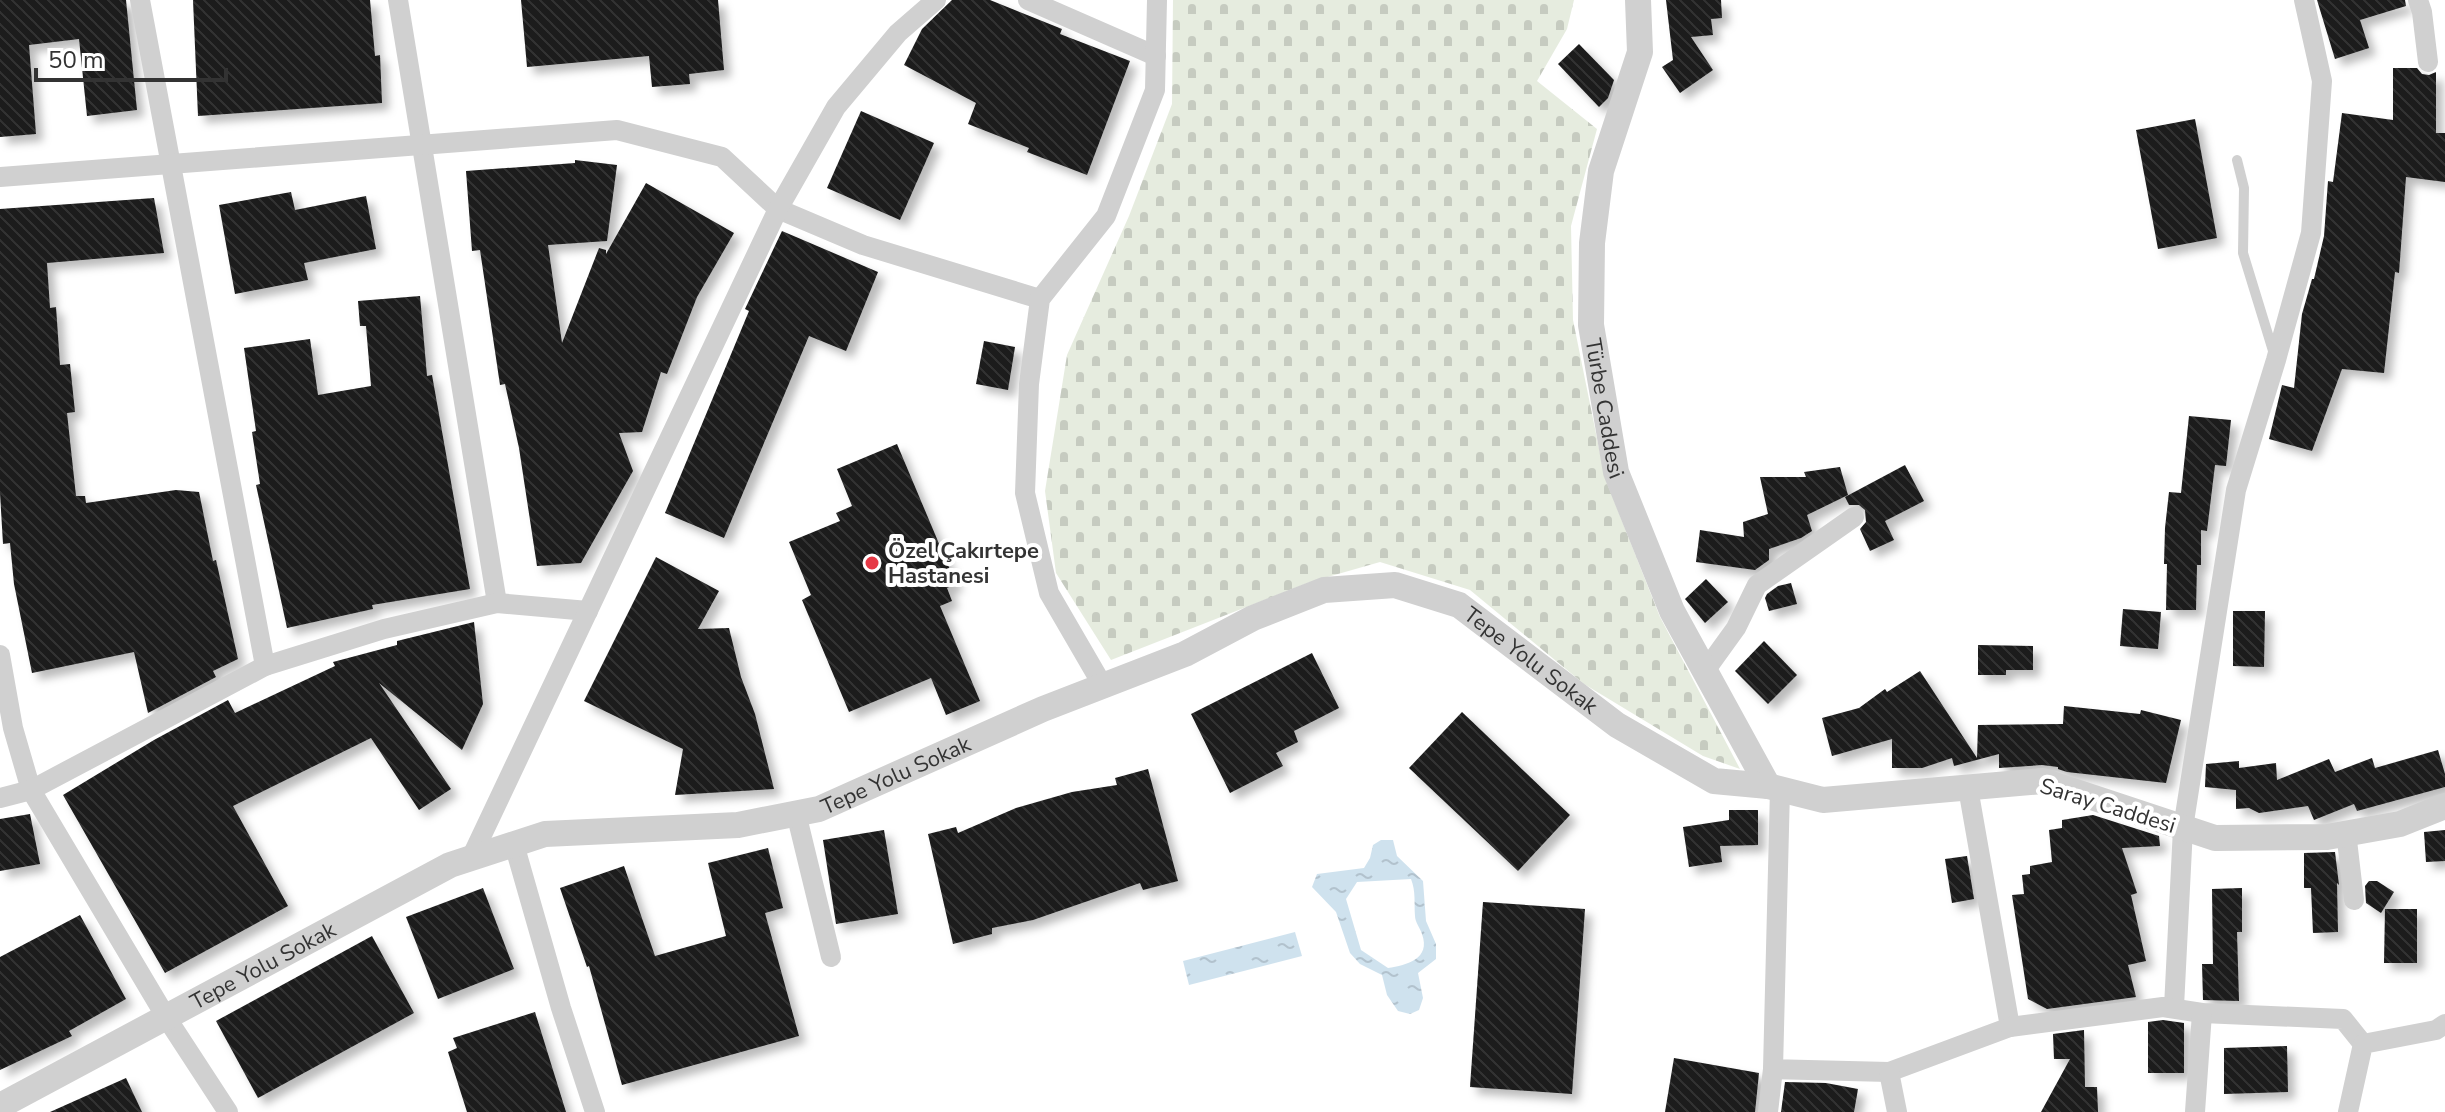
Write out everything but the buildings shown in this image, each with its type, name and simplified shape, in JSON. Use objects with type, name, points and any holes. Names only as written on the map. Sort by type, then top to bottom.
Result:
[{"type":"street","points":[[140,0],[265,666]]},
{"type":"street","points":[[398,0],[497,603]]},
{"type":"street","points":[[471,858],[778,209],[836,107],[898,33],[936,0]]},
{"type":"street","points":[[1028,0],[1156,56]]},
{"type":"street","points":[[1103,686],[1049,593],[1025,493],[1029,384],[1040,299],[1106,216],[1155,90],[1157,0]]},
{"type":"street","name":"Türbe Caddesi","points":[[1638,0],[1640,52],[1601,171],[1592,243],[1591,325],[1616,472],[1672,611],[1774,788]]},
{"type":"street","points":[[2174,1007],[2183,828],[2236,490],[2311,233],[2322,81],[2304,0]]},
{"type":"street","points":[[2418,0],[2428,62]]},
{"type":"street","points":[[0,177],[617,130],[722,157],[778,209],[863,245],[1040,299]]},
{"type":"street","points":[[1705,671],[1736,628],[1757,585],[1854,517]]},
{"type":"street","name":"Tepe Yolu Sokak","points":[[0,1106],[450,865],[545,834],[738,825],[819,809],[1043,709],[1185,654],[1253,618],[1324,590],[1395,585],[1459,605],[1617,725],[1714,781],[1774,788]]},
{"type":"street","points":[[0,798],[31,790],[265,666],[384,629],[497,603],[588,611]]},
{"type":"street","points":[[0,655],[13,728],[31,790],[166,1017],[228,1112]]},
{"type":"street","name":"Saray Caddesi","points":[[1774,788],[1823,800],[2043,781],[2215,838],[2327,837],[2400,824],[2445,806]]},
{"type":"street","points":[[1768,1112],[1773,1069],[1774,788]]},
{"type":"street","points":[[1968,788],[2010,1027]]},
{"type":"street","points":[[796,813],[831,957]]},
{"type":"street","points":[[2346,832],[2354,900]]},
{"type":"street","points":[[514,844],[561,1008],[595,1112]]},
{"type":"street","points":[[1773,1069],[1889,1072],[2010,1027],[2163,1007],[2202,1013],[2343,1019],[2363,1044]]},
{"type":"street","points":[[2195,1112],[2202,1013]]},
{"type":"street","points":[[2363,1044],[2436,1030],[2445,1024]]},
{"type":"street","points":[[2348,1112],[2363,1044]]},
{"type":"street","points":[[1889,1072],[1897,1112]]},
{"type":"lane","points":[[2237,160],[2244,188],[2243,253],[2276,360]]},
{"type":"green space","points":[[1173,0],[1574,0],[1567,29],[1537,81],[1597,129],[1571,226],[1573,320],[1605,478],[1660,617],[1740,769],[1703,756],[1584,684],[1470,590],[1380,562],[1310,582],[1111,660],[1056,573],[1045,491],[1067,355],[1129,216],[1172,104]]},
{"type":"water","points":[[1381,840],[1393,840],[1397,856],[1423,881],[1426,921],[1436,944],[1436,959],[1418,973],[1423,998],[1419,1010],[1410,1014],[1398,1011],[1387,995],[1382,975],[1360,964],[1350,953],[1336,912],[1312,887],[1317,874],[1364,868],[1373,845]],"holes":[[[1411,879],[1415,918],[1422,934],[1423,949],[1409,963],[1388,968],[1361,950],[1346,899],[1357,882]]]},
{"type":"water","points":[[1295,932],[1302,956],[1189,985],[1183,961]]},
{"type":"place","name":"Özel Çakırtepe Hastanesi","points":[[872,563]]}]
